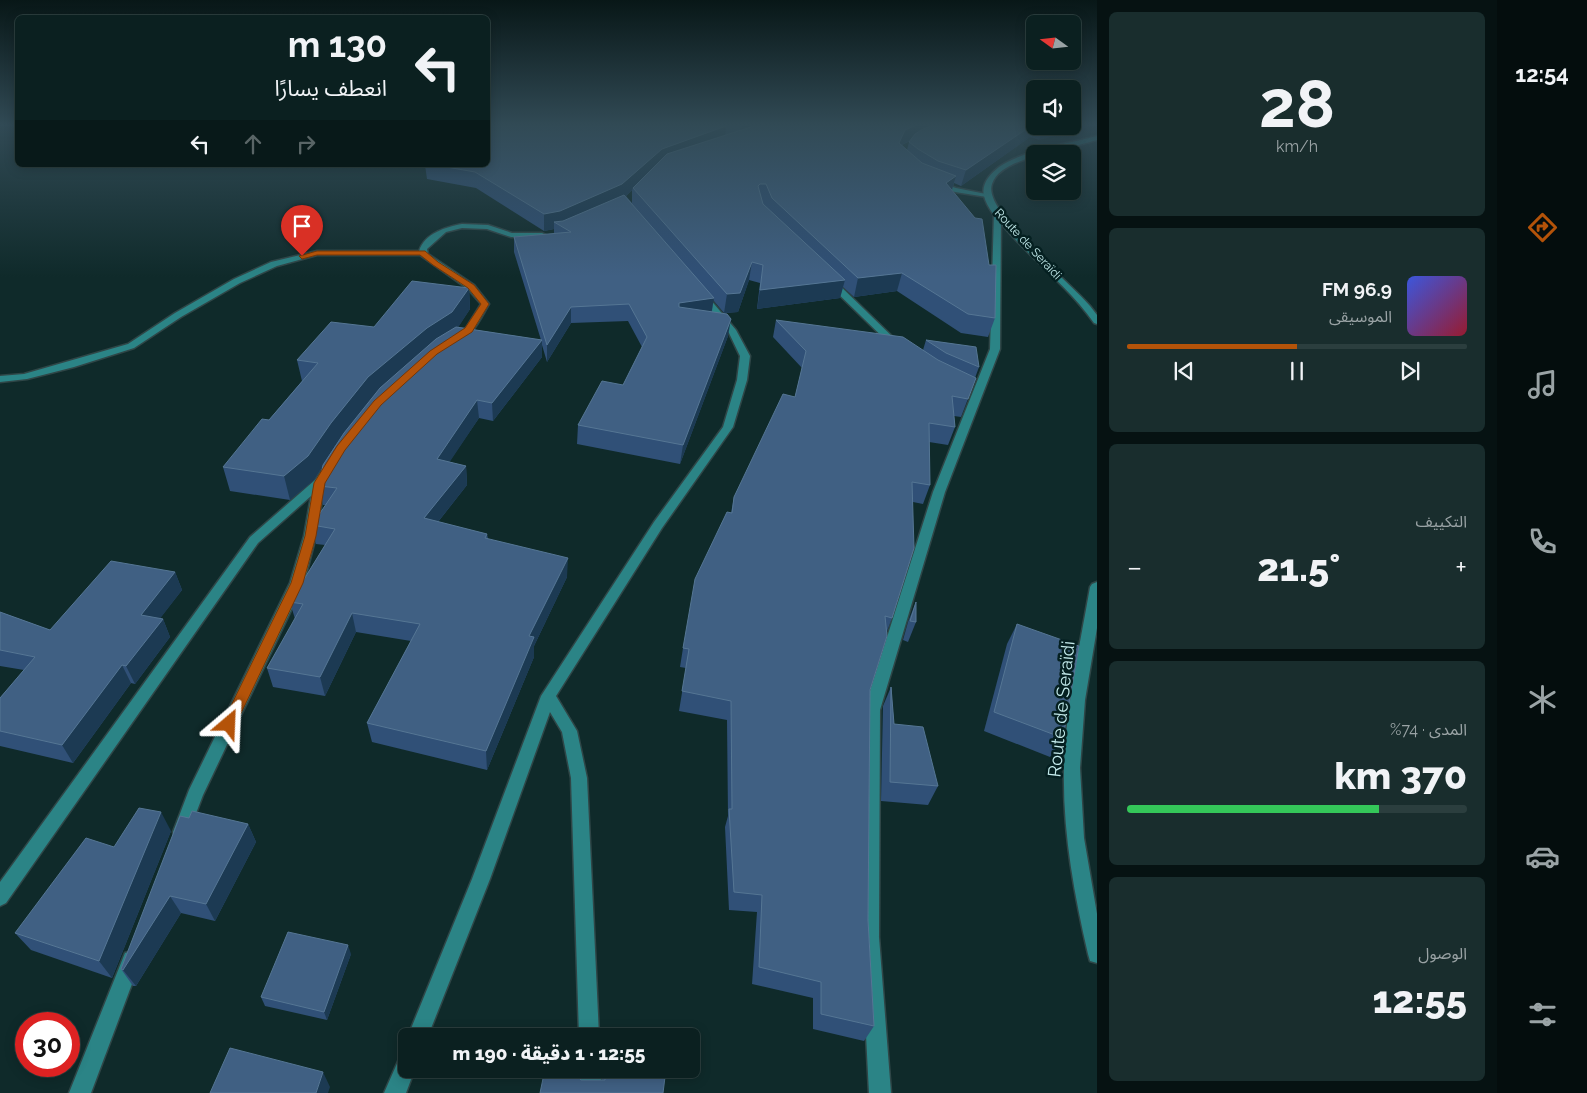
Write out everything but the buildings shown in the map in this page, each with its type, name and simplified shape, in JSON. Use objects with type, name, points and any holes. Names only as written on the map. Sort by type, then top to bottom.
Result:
[{"type":"street","name":"Route de Seraïdi","points":[[994,175],[989,181],[987,195],[997,215],[1081,300],[1097,321]]},
{"type":"street","points":[[929,181],[955,190],[987,195]]},
{"type":"street","points":[[882,1088],[870,936],[872,710],[939,492],[973,391],[995,349],[997,215]]},
{"type":"street","points":[[422,253],[422,248],[430,241],[443,230],[452,227],[488,227],[505,234],[517,236],[554,234]]},
{"type":"street","points":[[0,379],[34,374],[132,346],[186,310],[237,281],[274,264],[317,253],[422,253],[435,264],[471,287],[485,304],[469,330],[448,344]]},
{"type":"street","points":[[820,271],[905,354]]},
{"type":"street","points":[[421,1028],[481,879],[548,696],[658,526],[728,427],[742,380],[745,356],[734,332],[695,287]]},
{"type":"street","points":[[0,897],[254,540],[319,483],[336,455]]},
{"type":"street","points":[[174,851],[196,795],[297,583],[310,536],[319,483]]},
{"type":"street","name":"Route de Seraïdi","points":[[1097,587],[1077,716],[1072,768],[1074,830],[1084,902],[1097,954]]},
{"type":"street","points":[[548,696],[569,731],[579,778],[589,1028]]},
{"type":"street","points":[[80,1093],[138,944]]},
{"type":"street","points":[[395,1093],[401,1078]]},
{"type":"street","points":[[590,1078],[591,1093]]},
{"type":"route","points":[[229,724],[297,583],[310,536],[319,483],[341,448],[378,403],[434,353],[469,330],[485,304],[471,287],[435,264],[422,253],[317,253],[302,256]]}]
